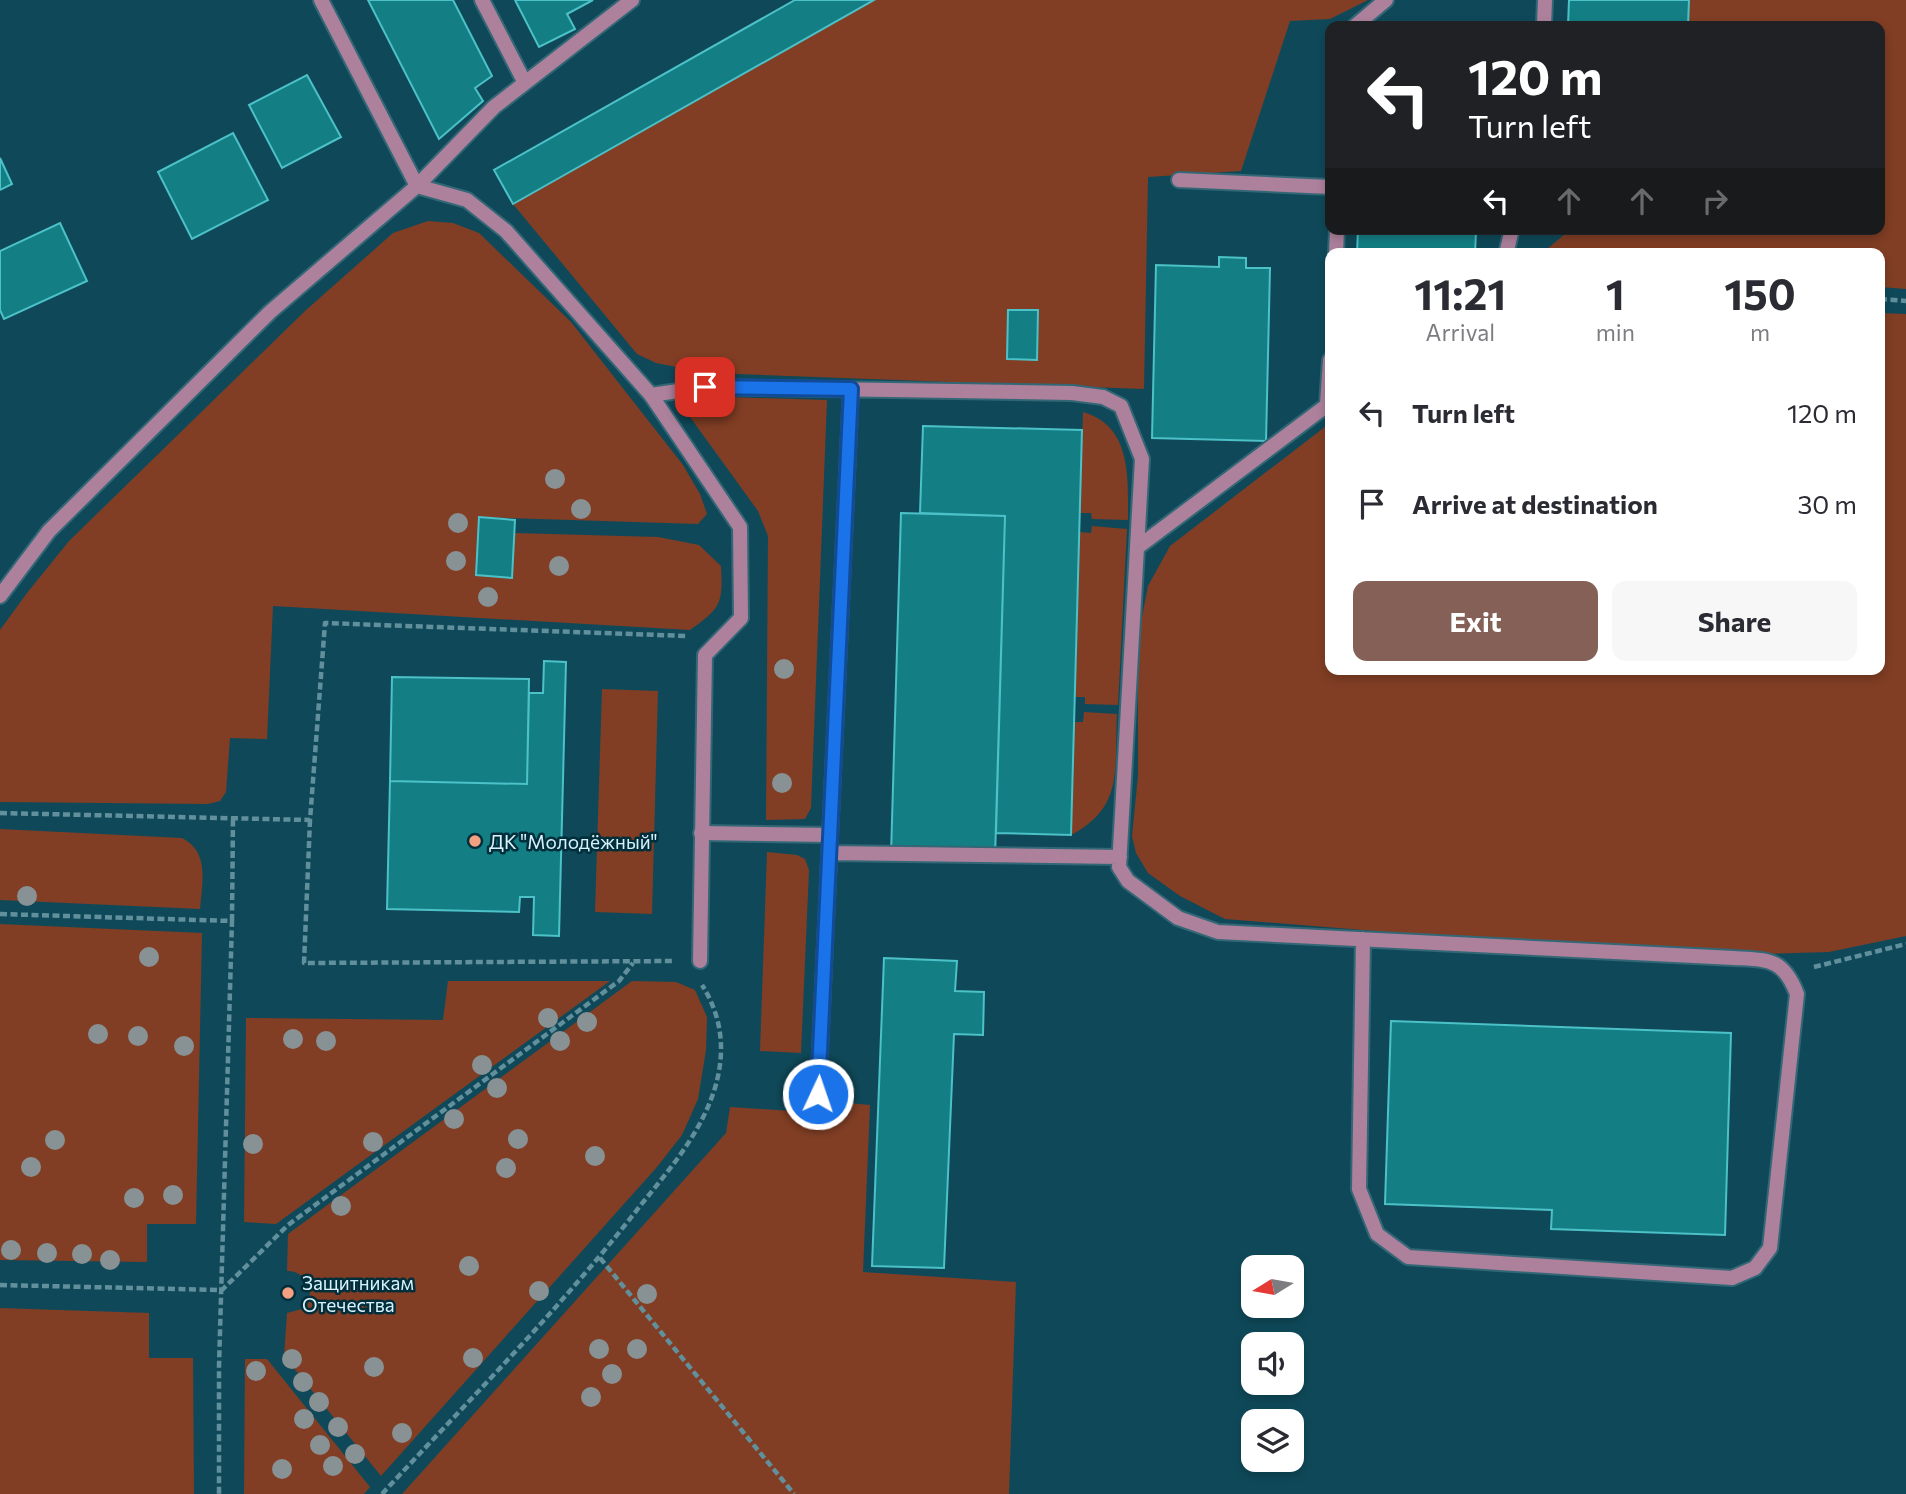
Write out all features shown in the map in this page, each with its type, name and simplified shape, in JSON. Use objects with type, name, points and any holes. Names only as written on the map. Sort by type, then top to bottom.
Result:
[{"type":"street","points":[[321,0],[417,186],[467,200],[506,231],[651,395],[740,527],[741,618],[705,655],[700,961]]},
{"type":"street","points":[[482,0],[525,83]]},
{"type":"street","points":[[1360,21],[1386,0]]},
{"type":"street","points":[[1544,21],[1545,0]]},
{"type":"street","points":[[0,596],[49,531],[270,312],[417,186],[494,107],[623,3]]},
{"type":"street","points":[[1179,180],[1325,187]]},
{"type":"street","points":[[651,395],[705,387],[1072,393],[1103,397],[1121,407],[1142,459],[1119,867],[1128,881],[1178,918],[1218,932],[1363,939],[1767,960],[1789,973],[1797,994],[1772,1235],[1770,1248],[1755,1268],[1732,1278],[1408,1257],[1377,1234],[1359,1189],[1363,939]]},
{"type":"street","points":[[818,1094],[851,389]]},
{"type":"street","points":[[1138,547],[1325,407]]},
{"type":"street","points":[[701,833],[830,835]]},
{"type":"street","points":[[829,853],[1120,857]]},
{"type":"path","points":[[1885,299],[1906,301]]},
{"type":"path","points":[[382,1494],[600,1258],[694,1138],[714,1090],[722,1048],[716,1007],[700,982],[700,961],[304,963],[310,820],[325,622],[722,637]]},
{"type":"path","points":[[0,813],[310,820]]},
{"type":"path","points":[[219,1494],[233,818]]},
{"type":"path","points":[[0,914],[232,921]]},
{"type":"path","points":[[1789,973],[1906,944]]},
{"type":"path","points":[[0,1285],[222,1290],[288,1225],[619,981],[634,962]]},
{"type":"path","points":[[600,1258],[794,1494]]},
{"type":"shaded area","points":[[874,0],[1368,0],[1330,19],[1290,21],[1241,171],[1148,177],[1144,389],[708,373],[656,363],[637,354],[513,204]],"holes":[[[1008,310],[1038,311],[1037,360],[1007,359]]]},
{"type":"shaded area","points":[[1689,0],[1906,0],[1906,289],[1885,287],[1885,248],[1548,248],[1564,235],[1885,235],[1885,21],[1688,21]]},
{"type":"shaded area","points":[[428,221],[453,223],[479,233],[571,322],[683,465],[700,494],[707,514],[698,524],[479,517],[476,575],[511,577],[514,533],[658,537],[699,545],[721,566],[720,597],[714,610],[690,630],[273,606],[267,739],[230,738],[226,792],[220,801],[208,804],[0,802],[0,630],[27,593],[69,541],[305,311],[393,233]]},
{"type":"shaded area","points":[[1885,313],[1906,314],[1906,936],[1829,952],[1759,954],[1462,938],[1225,919],[1180,896],[1148,873],[1136,853],[1132,836],[1138,776],[1138,638],[1148,586],[1170,546],[1325,427],[1325,675],[1885,675]]},
{"type":"shaded area","points":[[725,397],[827,400],[811,808],[805,819],[766,820],[768,536],[758,511],[690,417],[704,402]]},
{"type":"shaded area","points":[[1083,412],[1099,419],[1111,429],[1119,441],[1127,471],[1128,520],[1092,519],[1091,513],[1080,513]]},
{"type":"shaded area","points":[[1092,526],[1127,529],[1118,705],[1085,704],[1085,697],[1075,697],[1079,532],[1091,533]]},
{"type":"shaded area","points":[[602,689],[658,691],[652,914],[595,912]]},
{"type":"shaded area","points":[[1084,712],[1117,714],[1115,768],[1113,784],[1101,812],[1071,835],[1074,722],[1083,722]]},
{"type":"shaded area","points":[[0,829],[182,838],[191,844],[201,860],[203,879],[200,909],[0,900]]},
{"type":"shaded area","points":[[767,852],[797,855],[805,859],[809,870],[801,1053],[760,1051]]},
{"type":"shaded area","points":[[0,924],[202,933],[196,1224],[147,1224],[147,1262],[0,1260]]},
{"type":"shaded area","points":[[448,981],[610,981],[276,1224],[244,1222],[246,1018],[443,1020]]},
{"type":"shaded area","points":[[632,981],[676,982],[695,990],[707,1017],[706,1050],[698,1099],[682,1135],[657,1167],[381,1476],[284,1356],[287,1313],[302,1309],[310,1294],[303,1278],[287,1271],[288,1234]]},
{"type":"shaded area","points":[[795,1098],[870,1105],[863,1272],[1016,1282],[1009,1494],[402,1494],[726,1133],[730,1107],[792,1111]]},
{"type":"shaded area","points":[[0,1308],[149,1313],[149,1358],[193,1358],[194,1494],[0,1494]]},
{"type":"shaded area","points":[[245,1359],[267,1359],[370,1487],[364,1494],[244,1494]]},
{"type":"building","points":[[368,0],[453,0],[492,76],[475,88],[483,101],[439,139]]},
{"type":"building","points":[[515,0],[593,0],[567,14],[575,29],[539,47]]},
{"type":"building","points":[[795,0],[874,0],[513,204],[494,170]]},
{"type":"building","points":[[1569,0],[1689,0],[1688,21],[1568,21]]},
{"type":"building","points":[[307,75],[341,137],[282,168],[249,105]]},
{"type":"building","points":[[233,133],[268,200],[192,239],[158,172]]},
{"type":"building","points":[[0,158],[12,184],[0,190]]},
{"type":"building","points":[[60,223],[87,281],[4,319],[0,310],[0,251]]},
{"type":"building","points":[[1358,235],[1476,235],[1475,248],[1357,248]]},
{"type":"building","points":[[1219,257],[1246,258],[1246,268],[1270,268],[1266,441],[1152,438],[1156,265],[1219,267]]},
{"type":"building","points":[[1008,310],[1038,310],[1037,360],[1007,359]]},
{"type":"building","points":[[923,426],[1082,430],[1071,835],[996,833],[1005,516],[920,513]]},
{"type":"building","points":[[901,513],[1005,516],[995,858],[891,855]]},
{"type":"building","points":[[479,517],[515,520],[512,578],[476,575]]},
{"type":"building","name":"ДК \"Молодёжный\"","points":[[544,661],[566,662],[559,936],[533,935],[534,897],[520,897],[519,912],[387,909],[390,781],[527,784],[529,693],[543,693]]},
{"type":"building","points":[[392,677],[529,679],[527,784],[390,781]]},
{"type":"building","points":[[884,958],[957,961],[955,991],[984,992],[983,1035],[954,1034],[944,1268],[872,1266]]},
{"type":"building","points":[[1391,1021],[1731,1033],[1725,1235],[1551,1229],[1552,1210],[1385,1204]]},
{"type":"place","name":"ДК \"Молодёжный\"","points":[[475,841]]},
{"type":"place","name":"Защитникам Отечества","points":[[288,1293]]},
{"type":"route","points":[[705,387],[851,389],[818,1094]]}]
